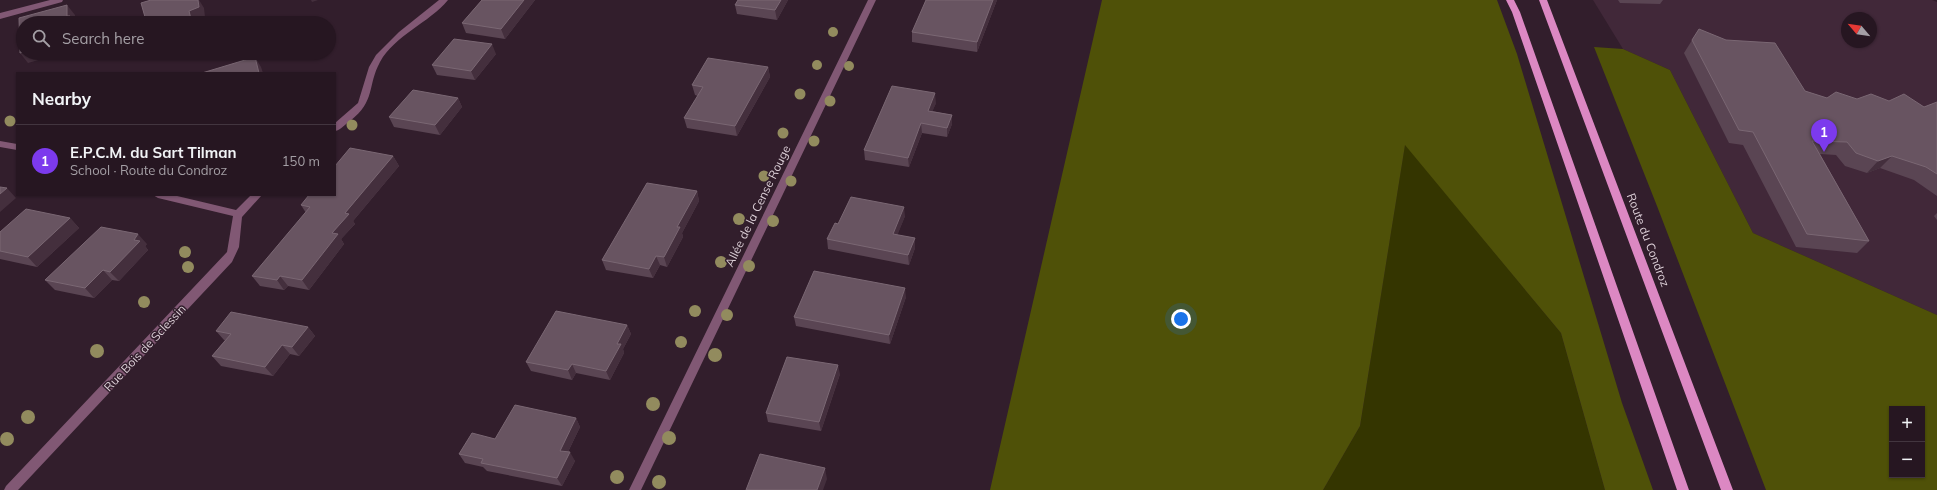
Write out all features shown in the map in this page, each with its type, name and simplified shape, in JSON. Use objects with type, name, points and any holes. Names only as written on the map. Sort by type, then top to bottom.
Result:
[{"type":"main road","points":[[1510,0],[1683,490]]},
{"type":"main road","name":"Route du Condroz","points":[[1543,0],[1727,490]]},
{"type":"street","points":[[0,16],[59,0]]},
{"type":"street","points":[[336,127],[360,106],[364,100],[371,69],[378,58],[387,48],[444,0]]},
{"type":"street","name":"Allée de la Cense Rouge","points":[[635,490],[872,0]]},
{"type":"street","points":[[0,144],[16,147]]},
{"type":"street","points":[[162,196],[239,214],[256,196]]},
{"type":"street","name":"Rue Bois de Sclessin","points":[[10,490],[228,259],[233,252],[235,244],[236,223],[239,214]]},
{"type":"shaded area","points":[[1102,0],[1497,0],[1517,54],[1622,403],[1653,490],[1605,490],[1561,333],[1405,145],[1360,426],[1323,490],[990,490]]},
{"type":"shaded area","points":[[1593,0],[1932,0],[1937,2],[1937,315],[1753,233],[1670,70],[1623,49]]},
{"type":"shaded area","points":[[1594,47],[1623,49],[1670,70],[1753,233],[1937,315],[1937,490],[1766,490]]},
{"type":"shaded area","points":[[1405,144],[1561,333],[1605,490],[1323,490],[1360,426]]},
{"type":"building","points":[[151,0],[198,0],[199,7],[189,11],[190,16],[145,16],[141,3]]},
{"type":"building","points":[[482,0],[524,0],[501,29],[462,23]]},
{"type":"building","points":[[738,0],[781,0],[775,10],[735,5]]},
{"type":"building","points":[[926,0],[993,0],[977,42],[912,32]]},
{"type":"building","points":[[67,5],[67,16],[26,16]]},
{"type":"building","points":[[1699,29],[1726,40],[1775,43],[1805,91],[1827,98],[1836,92],[1857,99],[1871,94],[1889,101],[1904,94],[1924,107],[1937,102],[1937,174],[1926,167],[1892,156],[1878,161],[1856,153],[1847,142],[1812,141],[1869,241],[1807,234],[1753,132],[1739,130],[1692,40]]},
{"type":"building","points":[[454,39],[492,44],[471,71],[432,65]]},
{"type":"building","points":[[708,58],[768,67],[735,126],[684,118],[703,87],[692,85]]},
{"type":"building","points":[[245,60],[256,60],[259,72],[205,72]]},
{"type":"building","points":[[892,86],[935,93],[928,111],[952,115],[947,128],[921,123],[908,158],[864,150]]},
{"type":"building","points":[[413,90],[458,98],[435,125],[389,117]]},
{"type":"building","points":[[350,148],[393,156],[345,213],[349,214],[332,233],[338,234],[302,280],[280,276],[277,280],[252,276],[310,207],[301,205],[308,196],[336,196],[336,165]]},
{"type":"building","points":[[647,183],[697,191],[677,227],[680,227],[664,257],[656,256],[649,269],[602,260]]},
{"type":"building","points":[[0,187],[7,188],[0,194]]},
{"type":"building","points":[[851,197],[904,207],[893,234],[915,238],[908,255],[827,239],[835,223],[838,224]]},
{"type":"building","points":[[26,209],[70,218],[28,257],[0,251],[0,232]]},
{"type":"building","points":[[101,227],[138,234],[134,240],[140,241],[110,272],[103,270],[85,288],[45,280]]},
{"type":"building","points":[[814,271],[905,288],[889,335],[794,317]]},
{"type":"building","points":[[556,311],[627,325],[617,344],[621,344],[606,371],[572,364],[568,370],[526,362]]},
{"type":"building","points":[[231,312],[308,327],[292,347],[282,345],[265,367],[212,356],[231,334],[216,331]]},
{"type":"building","points":[[787,357],[838,365],[819,422],[766,413]]},
{"type":"building","points":[[515,405],[576,418],[560,451],[570,452],[557,478],[481,463],[483,459],[459,454],[472,433],[495,439]]},
{"type":"building","points":[[760,454],[825,468],[817,490],[746,490]]},
{"type":"place","name":"E.P.C.M. du Sart Tilman","points":[[1824,152]]}]
